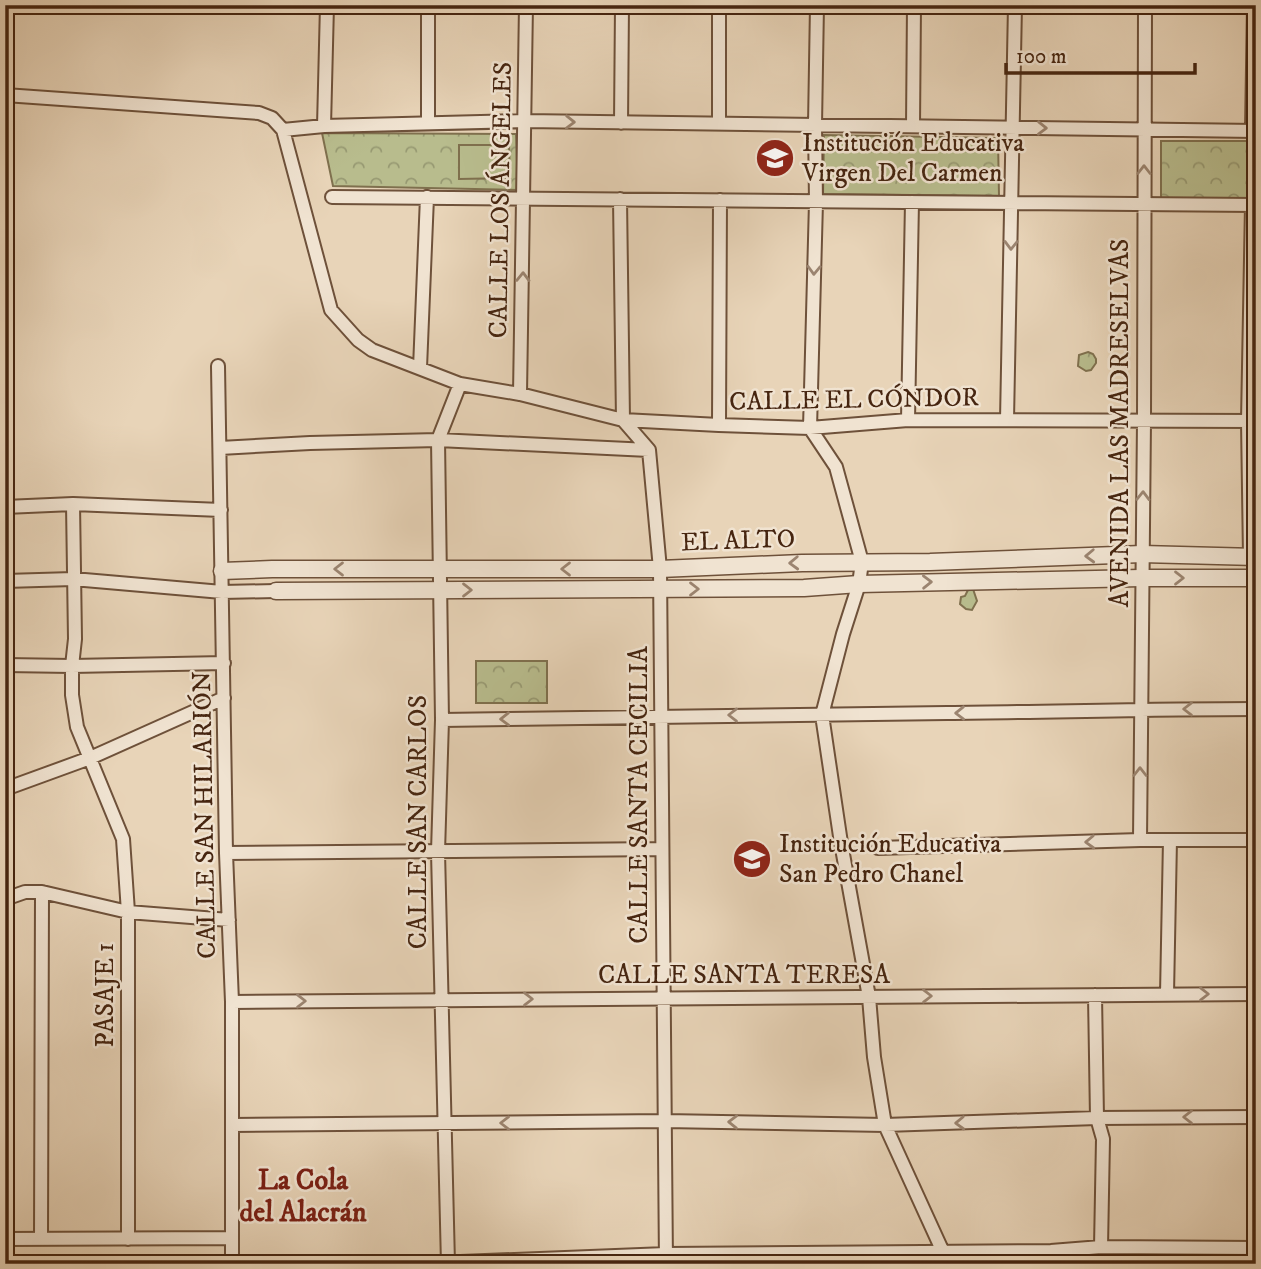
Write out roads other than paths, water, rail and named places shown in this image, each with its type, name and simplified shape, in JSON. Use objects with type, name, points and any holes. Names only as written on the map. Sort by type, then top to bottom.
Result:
[{"type":"street","points":[[324,126],[327,5]]},
{"type":"street","points":[[428,5],[428,123]]},
{"type":"street","name":"CALLE LOS ÁNGELES","points":[[520,394],[526,5]]},
{"type":"street","points":[[621,122],[622,5]]},
{"type":"street","points":[[719,5],[719,124]]},
{"type":"street","points":[[817,5],[816,202],[810,428],[836,467],[862,562],[859,584],[822,715],[841,843],[869,997],[874,1057],[885,1125],[943,1252]]},
{"type":"street","points":[[913,126],[914,5]]},
{"type":"street","points":[[1007,420],[1014,5]]},
{"type":"street","name":"AVENIDA LAS MADRESELVAS","points":[[1140,840],[1145,5]]},
{"type":"street","points":[[5,95],[260,113],[272,118],[283,130],[324,126],[525,121],[1254,131],[1254,5]]},
{"type":"street","name":"CALLE EL CÓNDOR","points":[[283,130],[331,310],[358,340],[372,350],[460,384],[520,394],[623,421],[810,428],[908,420],[1252,421]]},
{"type":"street","points":[[332,197],[1254,205],[1253,557]]},
{"type":"street","points":[[420,368],[427,197]]},
{"type":"street","points":[[621,199],[623,421],[649,450]]},
{"type":"street","points":[[719,425],[720,200]]},
{"type":"street","points":[[908,420],[912,202]]},
{"type":"street","name":"CALLE SAN HILARIÓN","points":[[218,366],[226,853],[232,1002],[232,1264]]},
{"type":"street","name":"CALLE SAN CARLOS","points":[[448,1263],[438,852],[442,720],[438,440],[460,384]]},
{"type":"street","points":[[220,448],[438,440],[649,450]]},
{"type":"street","name":"CALLE SANTA CECILIA","points":[[649,450],[660,569],[666,1259]]},
{"type":"street","points":[[5,507],[73,504],[221,510]]},
{"type":"street","name":"PASAJE 1","points":[[73,504],[75,639],[72,695],[77,727],[123,839],[128,912],[128,1239]]},
{"type":"street","name":"EL ALTO","points":[[222,571],[660,569],[1142,554],[1253,557]]},
{"type":"street","name":"EL ALTO","points":[[5,582],[73,579],[222,592],[804,589],[859,584],[1256,578]]},
{"type":"street","points":[[5,665],[224,663]]},
{"type":"street","points":[[5,789],[90,758],[224,698]]},
{"type":"street","points":[[442,720],[1256,709]]},
{"type":"street","points":[[878,848],[1140,840],[1256,840]]},
{"type":"street","points":[[1167,994],[1170,840]]},
{"type":"street","points":[[226,853],[662,849]]},
{"type":"street","points":[[5,899],[25,892],[42,892],[128,912],[229,920]]},
{"type":"street","points":[[41,1239],[42,892]]},
{"type":"street","name":"CALLE SANTA TERESA","points":[[232,1002],[1256,993]]},
{"type":"street","points":[[1095,995],[1097,1118],[1103,1139],[1101,1247]]},
{"type":"street","points":[[232,1125],[665,1121],[885,1125],[1097,1118],[1256,1117]]},
{"type":"street","points":[[5,1239],[232,1238]]},
{"type":"street","points":[[410,1264],[1051,1251],[1101,1247],[1256,1248]]},
{"type":"street","points":[[1051,1251],[1061,1264]]},
{"type":"place","name":"Institución Educativa Virgen Del Carmen","points":[[775,158]]},
{"type":"place","name":"Institución Educativa San Pedro Chanel","points":[[752,859]]},
{"type":"district","name":"La Cola del Alacrán","points":[[303,1196]]}]
